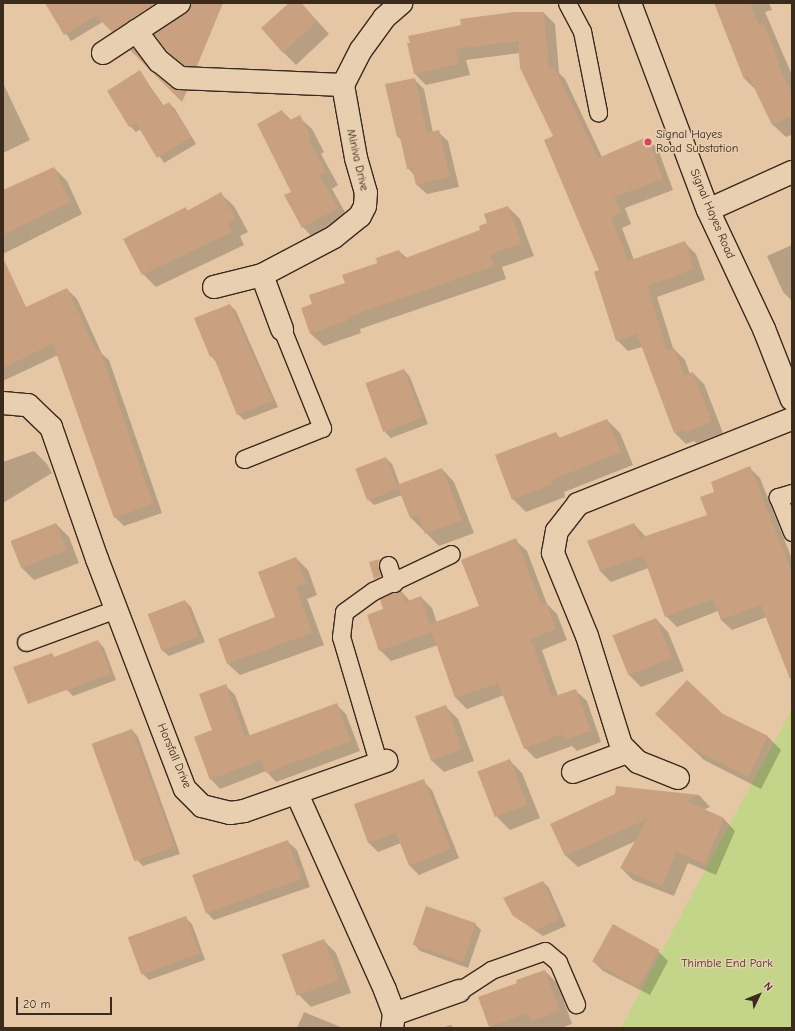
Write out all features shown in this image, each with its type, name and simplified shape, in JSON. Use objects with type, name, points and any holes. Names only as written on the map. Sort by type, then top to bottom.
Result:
[{"type":"street","points":[[102,52],[179,3]]},
{"type":"street","points":[[136,31],[159,61],[180,78],[343,85],[360,50],[384,18],[401,3]]},
{"type":"street","name":"Signal Hayes Road","points":[[630,3],[708,210],[764,329],[792,400]]},
{"type":"street","name":"Miniva Drive","points":[[214,287],[262,275],[349,228],[365,206],[366,193],[356,158],[343,85]]},
{"type":"street","points":[[708,210],[792,172]]},
{"type":"street","points":[[262,275],[282,329]]},
{"type":"street","name":"Horsfall Drive","points":[[3,403],[28,405],[51,427],[116,609],[185,789],[202,806],[230,813],[297,794],[383,763]]},
{"type":"street","points":[[678,778],[638,762],[621,745],[587,636],[553,553],[557,531],[578,504],[792,419]]},
{"type":"street","points":[[573,772],[627,752]]},
{"type":"street","points":[[297,794],[393,1021],[459,991]]},
{"type":"lane","points":[[567,3],[582,31],[598,112]]},
{"type":"lane","points":[[244,459],[322,428],[282,329]]},
{"type":"lane","points":[[792,493],[778,497],[792,532]]},
{"type":"lane","name":"Horsfall Drive","points":[[383,763],[340,628],[344,612],[353,604],[373,591],[394,583],[451,554]]},
{"type":"lane","points":[[388,565],[394,583]]},
{"type":"lane","points":[[26,642],[116,609]]},
{"type":"lane","points":[[459,991],[491,970],[545,951],[558,962],[576,1004]]},
{"type":"green space","name":"Thimble End Park","points":[[792,709],[792,1028],[621,1028],[680,917]]},
{"type":"building","points":[[45,3],[156,3],[112,32],[96,16],[64,35]]},
{"type":"building","points":[[191,3],[223,3],[197,66],[185,66],[168,52],[154,34],[186,13]]},
{"type":"building","points":[[289,3],[301,3],[317,21],[283,53],[261,28]]},
{"type":"building","points":[[714,3],[750,3],[759,26],[764,24],[780,64],[778,65],[792,94],[792,115],[772,125],[749,77],[744,79]]},
{"type":"building","points":[[513,12],[544,12],[549,69],[554,67],[598,158],[647,137],[663,179],[614,197],[621,213],[611,217],[628,261],[685,241],[694,269],[647,286],[667,350],[674,348],[685,375],[693,372],[712,422],[685,433],[684,430],[674,433],[637,334],[616,341],[594,272],[599,270],[544,140],[553,136],[520,68],[518,41],[456,49],[459,64],[414,74],[407,43],[410,43],[408,36],[461,25],[460,19]]},
{"type":"building","points":[[133,48],[151,71],[130,50]]},
{"type":"building","points":[[140,70],[162,106],[169,102],[191,137],[157,158],[136,123],[129,127],[107,91]]},
{"type":"building","points":[[151,71],[172,88],[187,91],[182,102]]},
{"type":"building","points":[[415,78],[427,133],[439,130],[450,177],[416,185],[412,168],[407,169],[400,137],[397,137],[385,84]]},
{"type":"building","points":[[282,110],[288,121],[300,115],[312,139],[309,141],[326,172],[320,176],[338,208],[302,228],[284,195],[291,192],[257,124]]},
{"type":"building","points":[[54,167],[70,202],[3,235],[3,190]]},
{"type":"building","points":[[221,192],[236,219],[228,223],[232,232],[142,275],[123,239],[186,207],[187,211]]},
{"type":"building","points":[[508,206],[522,243],[490,255],[494,266],[348,317],[349,320],[310,334],[301,308],[312,304],[309,295],[345,283],[342,275],[377,263],[376,258],[399,250],[403,259],[480,230],[479,226],[487,223],[484,214]]},
{"type":"building","points":[[3,258],[26,307],[67,288],[96,351],[100,350],[153,504],[114,518],[53,344],[3,368]]},
{"type":"building","points":[[230,304],[273,401],[237,415],[213,355],[210,357],[194,318]]},
{"type":"building","points":[[404,369],[422,418],[383,432],[365,383]]},
{"type":"building","points":[[607,419],[621,452],[552,480],[553,484],[512,500],[495,455],[556,432],[559,438]]},
{"type":"building","points":[[386,457],[398,489],[367,501],[355,469]]},
{"type":"building","points":[[750,466],[792,573],[792,678],[790,679],[761,605],[721,620],[713,599],[665,617],[643,555],[600,571],[587,541],[634,523],[640,538],[707,515],[700,497],[714,492],[711,482]]},
{"type":"building","points":[[442,468],[462,520],[425,534],[418,515],[410,518],[397,485]]},
{"type":"building","points":[[56,523],[67,550],[21,568],[11,541]]},
{"type":"building","points":[[516,538],[541,604],[546,602],[556,629],[531,639],[552,697],[576,689],[591,731],[564,740],[562,734],[524,749],[498,683],[455,698],[432,632],[379,651],[367,615],[383,609],[380,599],[401,590],[405,602],[421,596],[430,624],[479,606],[461,560]]},
{"type":"building","points":[[296,557],[306,583],[296,587],[312,633],[227,664],[218,639],[275,617],[258,572]]},
{"type":"building","points":[[380,559],[378,563],[381,576],[374,579],[369,562]]},
{"type":"building","points":[[185,600],[199,636],[162,651],[148,614]]},
{"type":"building","points":[[656,618],[672,658],[629,675],[612,636]]},
{"type":"building","points":[[98,640],[111,674],[28,704],[13,667],[52,653],[54,657]]},
{"type":"building","points":[[687,680],[723,714],[768,736],[748,777],[690,747],[655,714]]},
{"type":"building","points":[[226,684],[245,737],[337,703],[351,741],[266,773],[261,760],[210,780],[194,737],[212,730],[199,694]]},
{"type":"building","points":[[446,705],[462,749],[431,760],[415,716]]},
{"type":"building","points":[[132,729],[175,846],[134,861],[92,744]]},
{"type":"building","points":[[510,759],[528,805],[495,817],[477,772]]},
{"type":"building","points":[[424,779],[451,849],[409,866],[396,833],[368,843],[354,804]]},
{"type":"building","points":[[616,786],[700,795],[686,801],[724,818],[705,864],[676,852],[662,886],[620,868],[647,819],[565,856],[550,824],[615,794]]},
{"type":"building","points":[[288,840],[302,879],[206,913],[192,875]]},
{"type":"building","points":[[543,881],[560,919],[536,930],[513,916],[503,898]]},
{"type":"building","points":[[426,906],[476,923],[463,962],[413,945]]},
{"type":"building","points":[[186,916],[200,954],[141,975],[128,937]]},
{"type":"building","points":[[613,924],[659,950],[639,987],[592,962]]},
{"type":"building","points":[[324,939],[339,980],[297,996],[282,954]]},
{"type":"building","points":[[545,970],[560,1011],[531,1022],[528,1013],[489,1027],[478,997],[517,983],[516,980]]},
{"type":"place","name":"Signal Hayes Road Substation","points":[[648,142]]}]
